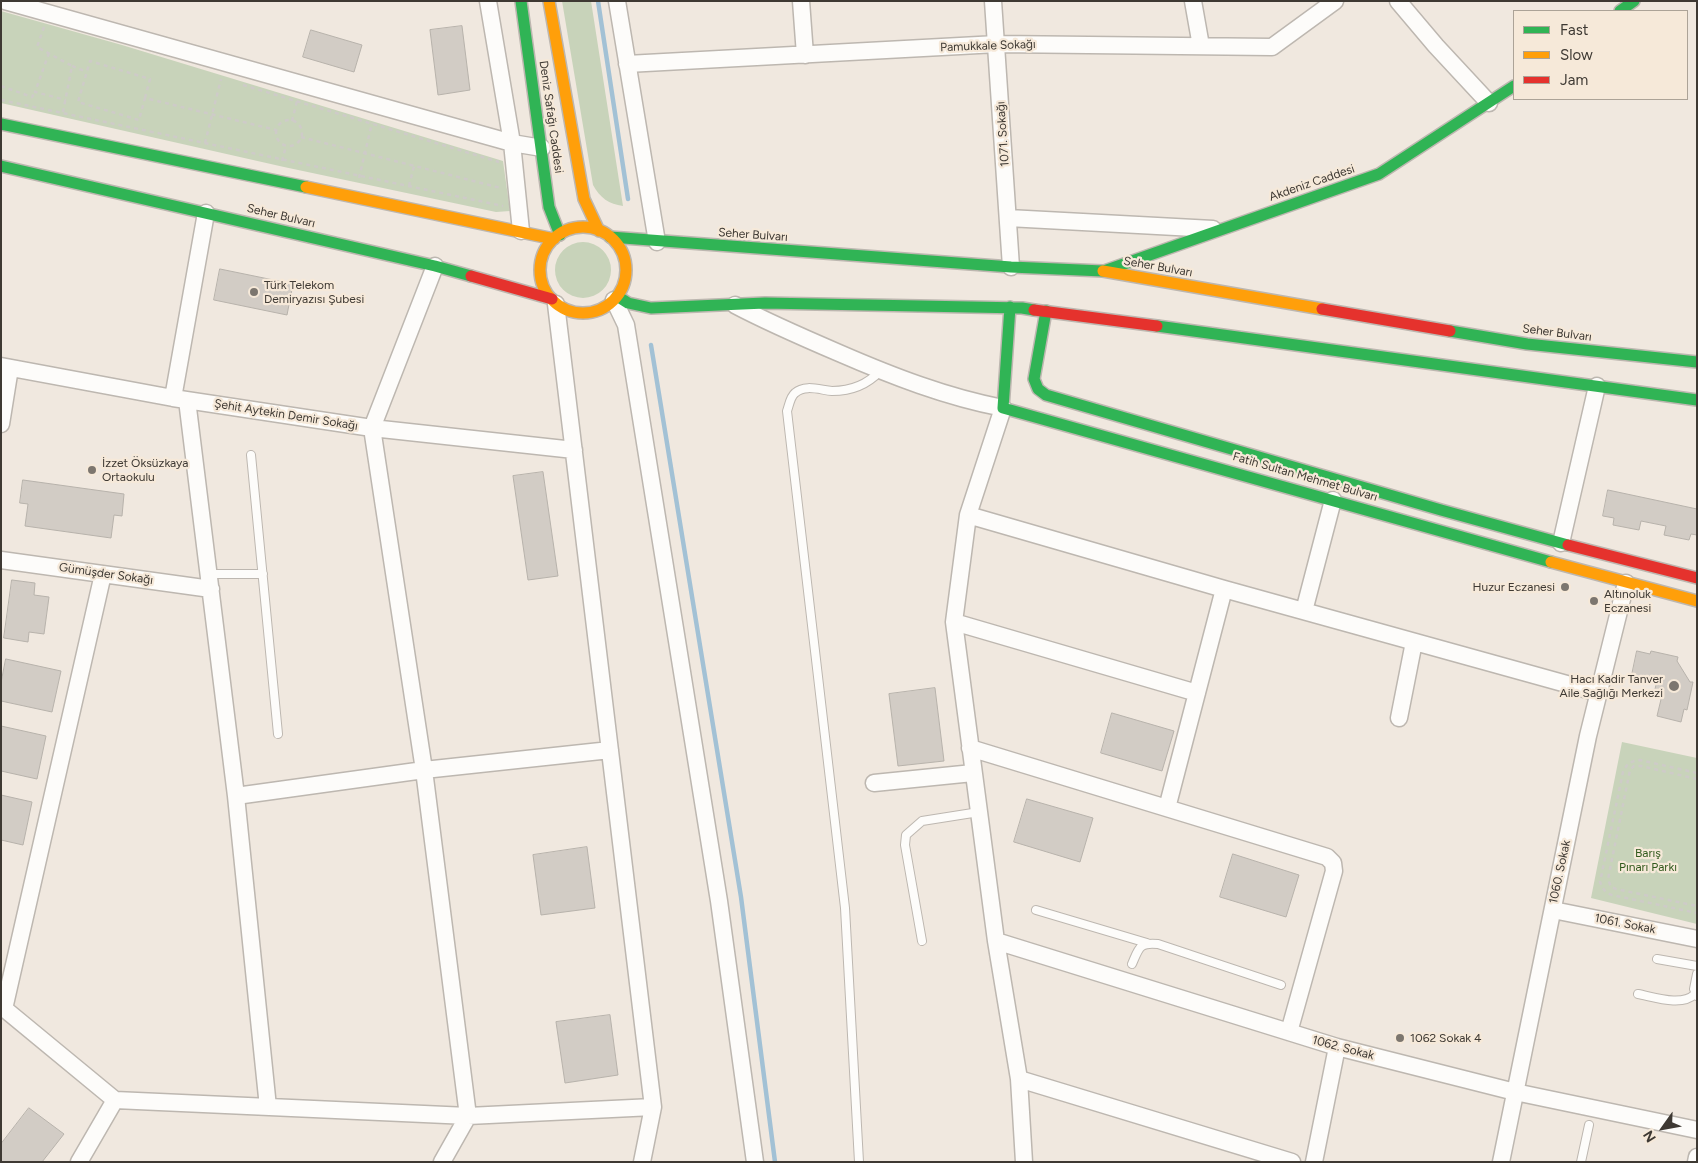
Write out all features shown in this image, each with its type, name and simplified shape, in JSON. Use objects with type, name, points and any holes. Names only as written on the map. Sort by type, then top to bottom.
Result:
[{"type":"main road","name":"Deniz Safağı Caddesi","points":[[521,1],[549,207],[557,237]]},
{"type":"main road","name":"Deniz Safağı Caddesi","points":[[548,1],[584,199],[600,231]]},
{"type":"main road","points":[[1621,10],[1634,1]]},
{"type":"main road","name":"Akdeniz Caddesi","points":[[1103,271],[1379,174],[1513,87]]},
{"type":"main road","points":[[1,124],[557,237]]},
{"type":"main road","name":"Seher Bulvarı","points":[[1,166],[435,266],[554,302]]},
{"type":"main road","points":[[576,228],[600,231],[610,237],[624,257],[626,269],[624,281],[616,298],[602,309],[591,313],[567,310],[554,302],[543,284],[540,272],[546,248],[557,237],[576,228]]},
{"type":"main road","name":"Seher Bulvarı","points":[[610,237],[1011,267],[1103,271],[1527,344],[1697,362]]},
{"type":"main road","points":[[616,298],[628,303],[651,308],[765,303],[1010,307],[1697,400]]},
{"type":"main road","points":[[1002,408],[1010,307]]},
{"type":"main road","name":"Fatih Sultan Mehmet Bulvarı","points":[[1046,311],[1034,379],[1038,389],[1046,395],[1240,453],[1632,563],[1697,578]]},
{"type":"main road","name":"Fatih Sultan Mehmet Bulvarı","points":[[1002,408],[1626,583],[1697,601]]},
{"type":"street","points":[[6,1],[31,5],[512,143],[542,148]]},
{"type":"street","points":[[488,1],[512,143],[521,231]]},
{"type":"street","points":[[617,1],[657,242]]},
{"type":"street","points":[[801,1],[805,55]]},
{"type":"street","name":"1071. Sokağı","points":[[993,1],[1011,267]]},
{"type":"street","points":[[1193,1],[1200,46]]},
{"type":"street","name":"Pamukkale Sokağı","points":[[627,64],[997,44],[1272,47],[1335,1]]},
{"type":"street","points":[[1398,1],[1436,46],[1490,103]]},
{"type":"street","points":[[206,213],[180,399],[210,581],[236,796],[268,1107]]},
{"type":"street","points":[[1008,218],[1220,230]]},
{"type":"street","points":[[435,266],[372,428],[424,770],[468,1116],[442,1162]]},
{"type":"street","points":[[616,298],[628,335],[719,901],[755,1162]]},
{"type":"street","points":[[554,302],[574,450],[653,1106],[642,1162]]},
{"type":"street","points":[[734,304],[767,322],[880,371],[953,397],[1002,408],[968,514],[954,622],[996,941],[1019,1079],[1024,1162]]},
{"type":"street","points":[[1,424],[6,367]]},
{"type":"street","name":"Şehit Aytekin Demir Sokağı","points":[[6,367],[180,399],[372,428],[574,450]]},
{"type":"street","points":[[1561,543],[1597,386]]},
{"type":"street","points":[[1304,611],[1333,500]]},
{"type":"street","points":[[968,514],[1224,589],[1599,693]]},
{"type":"street","name":"Gümüşder Sokağı","points":[[1,560],[103,574],[210,581]]},
{"type":"street","points":[[103,574],[3,1008],[115,1100],[468,1116],[653,1106]]},
{"type":"street","name":"1060. Sokak","points":[[1501,1162],[1588,736],[1626,583]]},
{"type":"street","points":[[1167,808],[1224,589]]},
{"type":"street","points":[[954,622],[1197,693]]},
{"type":"street","points":[[1399,718],[1414,642]]},
{"type":"street","points":[[970,748],[1327,857],[1333,863],[1334,871],[1289,1032]]},
{"type":"street","points":[[236,796],[424,770],[610,750]]},
{"type":"street","points":[[874,783],[973,773]]},
{"type":"street","name":"1061. Sokak","points":[[1553,910],[1697,939]]},
{"type":"street","name":"1062. Sokak","points":[[996,941],[1337,1047],[1515,1092],[1697,1130]]},
{"type":"street","points":[[1314,1162],[1337,1047]]},
{"type":"street","points":[[1019,1079],[1292,1162]]},
{"type":"street","points":[[79,1162],[115,1100]]},
{"type":"street","points":[[1696,1162],[1697,1157]]},
{"type":"lane","points":[[859,1162],[845,908],[787,411],[793,394],[802,389],[832,390],[855,388],[871,381],[880,371]]},
{"type":"lane","points":[[251,455],[278,734]]},
{"type":"lane","points":[[210,581],[263,574]]},
{"type":"lane","points":[[922,941],[906,835],[922,821],[979,812]]},
{"type":"lane","points":[[1036,910],[1147,943],[1158,944],[1281,985]]},
{"type":"lane","points":[[1132,964],[1139,949],[1147,943]]},
{"type":"lane","points":[[1657,959],[1697,966]]},
{"type":"lane","points":[[1638,994],[1680,1001],[1691,999],[1696,995],[1694,989],[1697,974]]},
{"type":"lane","points":[[1581,1162],[1589,1125]]},
{"type":"path","points":[[53,29],[44,27],[37,47],[87,72]]},
{"type":"path","points":[[1,86],[32,97],[49,53]]},
{"type":"path","points":[[90,61],[150,79],[145,98],[139,120],[78,102],[90,61]]},
{"type":"path","points":[[62,112],[72,66]]},
{"type":"path","points":[[205,143],[222,79],[212,76]]},
{"type":"path","points":[[240,84],[500,162]]},
{"type":"path","points":[[35,92],[66,100]]},
{"type":"path","points":[[145,98],[276,130]]},
{"type":"path","points":[[1,100],[503,207],[502,198]]},
{"type":"path","points":[[292,121],[298,101]]},
{"type":"path","points":[[292,121],[301,128],[301,137],[296,144],[286,146],[278,141],[276,130],[282,122],[292,121]]},
{"type":"path","points":[[358,183],[372,123]]},
{"type":"path","points":[[301,137],[502,189],[502,180]]},
{"type":"path","points":[[282,160],[286,146]]},
{"type":"path","points":[[409,186],[414,166]]},
{"type":"path","points":[[1697,773],[1640,760],[1632,761],[1626,765],[1600,882],[1603,890],[1612,896],[1697,913]]},
{"type":"path","points":[[1697,779],[1641,766],[1634,766],[1630,770],[1608,880],[1611,887],[1616,889],[1697,906]]},
{"type":"green space","points":[[562,1],[591,1],[623,206],[605,200],[593,185]]},
{"type":"green space","points":[[1,11],[122,45],[503,161],[510,211],[496,212],[284,167],[1,103]]},
{"type":"green space","points":[[583,242],[594,244],[603,250],[609,259],[611,270],[609,281],[603,290],[594,296],[583,298],[572,296],[563,290],[557,281],[555,270],[557,259],[563,250],[572,244]]},
{"type":"green space","name":"Barış Pınarı Parkı","points":[[1622,742],[1697,758],[1697,924],[1591,898]]},
{"type":"building","points":[[462,26],[470,90],[438,95],[430,30]]},
{"type":"building","points":[[311,30],[362,45],[354,72],[303,57]]},
{"type":"building","name":"Türk Telekom Demiryazısı Şubesi","points":[[220,269],[293,284],[287,315],[214,300]]},
{"type":"building","points":[[543,472],[558,576],[528,580],[513,476]]},
{"type":"building","points":[[23,480],[124,494],[122,516],[114,515],[111,538],[25,526],[28,504],[20,503]]},
{"type":"building","points":[[1608,490],[1697,509],[1697,535],[1691,534],[1689,540],[1664,535],[1666,526],[1641,521],[1639,530],[1613,525],[1614,518],[1603,516]]},
{"type":"building","points":[[12,580],[35,583],[34,595],[49,597],[44,634],[29,632],[28,642],[4,638]]},
{"type":"building","name":"Hacı Kadir Tanver Aile Sağlığı Merkezi","points":[[1637,651],[1650,654],[1651,651],[1678,657],[1677,661],[1690,682],[1693,682],[1687,710],[1684,709],[1681,722],[1657,716],[1663,691],[1655,689],[1657,681],[1632,675]]},
{"type":"building","points":[[6,659],[61,671],[52,712],[1,701],[1,683]]},
{"type":"building","points":[[935,688],[944,761],[898,766],[889,694]]},
{"type":"building","points":[[1112,713],[1174,731],[1162,771],[1101,753]]},
{"type":"building","points":[[1,726],[46,736],[37,779],[1,771]]},
{"type":"building","points":[[1,795],[32,802],[23,845],[1,840]]},
{"type":"building","points":[[1027,799],[1093,818],[1080,862],[1014,842]]},
{"type":"building","points":[[587,847],[595,908],[541,915],[533,855]]},
{"type":"building","points":[[1233,854],[1299,875],[1286,917],[1220,897]]},
{"type":"building","points":[[610,1015],[618,1075],[565,1083],[556,1022]]},
{"type":"building","points":[[29,1108],[64,1134],[42,1162],[1,1162],[1,1144]]},
{"type":"waterway","points":[[598,1],[628,199]]},
{"type":"waterway","points":[[651,345],[741,897],[775,1162]]},
{"type":"traffic: fast","points":[[521,1],[549,207],[560,235]]},
{"type":"traffic: fast","points":[[1621,10],[1634,1]]},
{"type":"traffic: fast","points":[[1104,271],[1379,174],[1513,87]]},
{"type":"traffic: fast","points":[[1,124],[306,187]]},
{"type":"traffic: fast","points":[[1,166],[435,266],[471,276]]},
{"type":"traffic: fast","points":[[610,237],[1011,267],[1103,271]]},
{"type":"traffic: fast","points":[[617,296],[628,303],[651,308],[765,303],[1022,308],[1034,310]]},
{"type":"traffic: fast","points":[[1010,307],[1003,408],[1551,562]]},
{"type":"traffic: fast","points":[[1046,311],[1034,379],[1038,389],[1046,395],[1568,545]]},
{"type":"traffic: fast","points":[[1157,326],[1697,400]]},
{"type":"traffic: fast","points":[[1450,331],[1527,344],[1697,362]]},
{"type":"traffic: slow","points":[[549,1],[584,199],[599,231]]},
{"type":"traffic: slow","points":[[306,187],[554,239]]},
{"type":"traffic: slow","points":[[583,227],[599,231],[613,240],[622,254],[626,270],[622,286],[613,300],[599,309],[583,313],[567,309],[553,300],[544,286],[540,270],[544,254],[553,240],[567,231],[583,227]]},
{"type":"traffic: slow","points":[[1103,271],[1322,309]]},
{"type":"traffic: slow","points":[[1551,562],[1697,601]]},
{"type":"traffic: jam","points":[[471,276],[552,299]]},
{"type":"traffic: jam","points":[[1322,309],[1450,331]]},
{"type":"traffic: jam","points":[[1034,310],[1157,326]]},
{"type":"traffic: jam","points":[[1568,545],[1697,578]]},
{"type":"place","name":"Türk Telekom Demiryazısı Şubesi","points":[[254,292]]},
{"type":"place","name":"İzzet Öksüzkaya Ortaokulu","points":[[92,470]]},
{"type":"place","name":"Huzur Eczanesi","points":[[1565,587]]},
{"type":"place","name":"Altınoluk Eczanesi","points":[[1594,601]]},
{"type":"place","name":"Hacı Kadir Tanver Aile Sağlığı Merkezi","points":[[1674,686]]},
{"type":"place","name":"1062 Sokak 4","points":[[1400,1038]]}]
